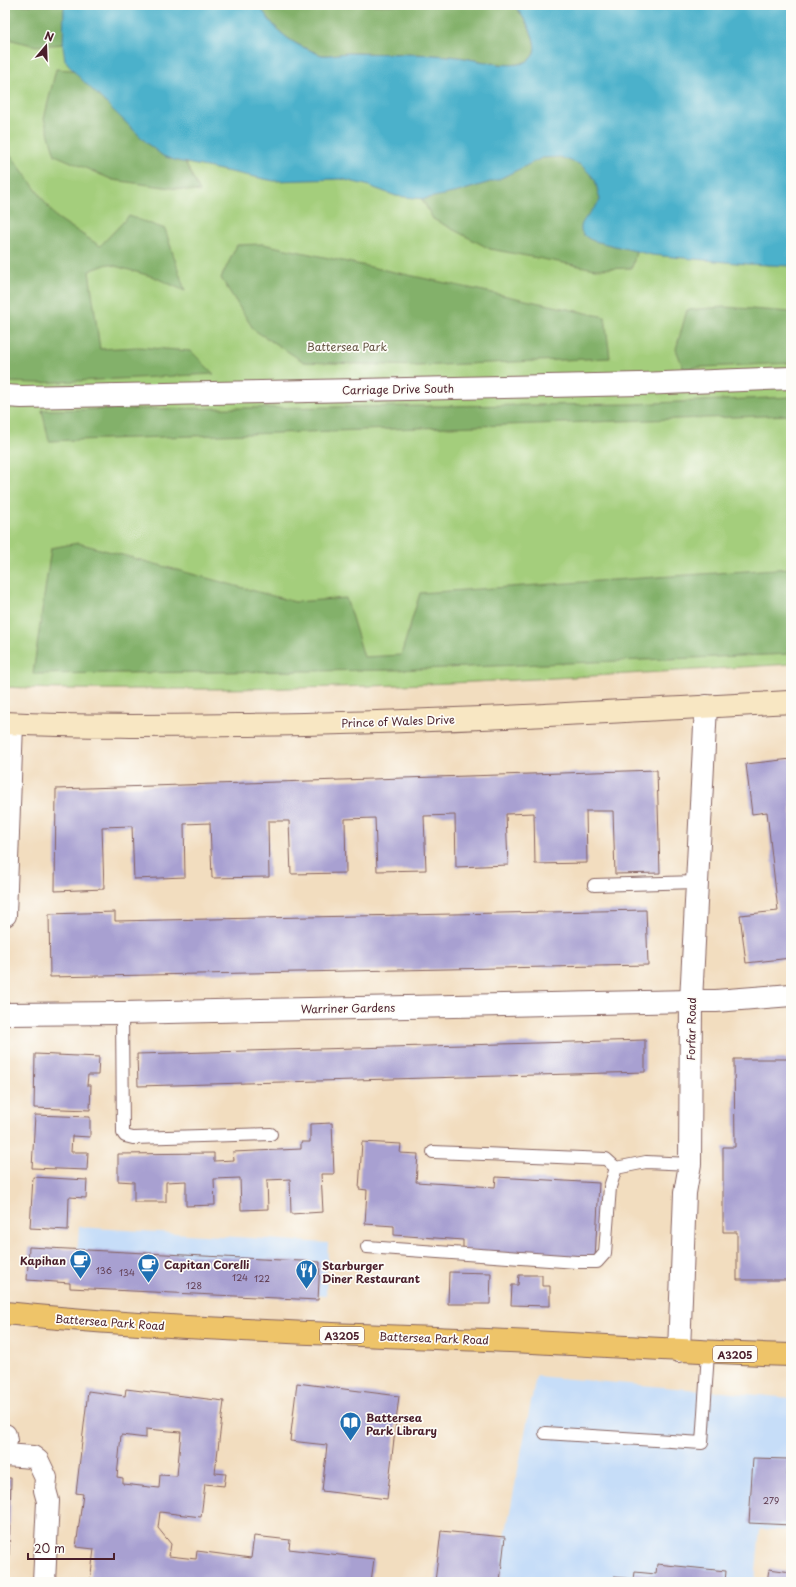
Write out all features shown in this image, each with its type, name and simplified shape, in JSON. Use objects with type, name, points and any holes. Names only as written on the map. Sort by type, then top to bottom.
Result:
[{"type":"highway","name":"Battersea Park Road","points":[[5,1313],[88,1322],[266,1332],[525,1342],[708,1353],[791,1355]]},
{"type":"street","name":"Carriage Drive South","points":[[5,396],[22,397],[632,384],[791,378]]},
{"type":"street","name":"Prince of Wales Drive","points":[[9,723],[95,727],[299,724],[504,717],[791,702]]},
{"type":"street","name":"Forfar Road","points":[[679,1351],[685,1193],[690,1164],[691,1001],[706,706]]},
{"type":"street","points":[[5,915],[9,723]]},
{"type":"street","name":"Warriner Gardens","points":[[5,1014],[716,1001],[791,995]]},
{"type":"street","points":[[5,1444],[33,1457],[38,1461],[46,1478],[48,1502],[44,1582]]},
{"type":"lane","points":[[594,885],[698,882]]},
{"type":"lane","points":[[122,1013],[123,1133],[125,1136],[133,1138],[271,1134]]},
{"type":"lane","points":[[433,1152],[606,1159],[616,1168]]},
{"type":"lane","points":[[616,1168],[646,1162],[690,1164]]},
{"type":"lane","points":[[367,1248],[597,1262],[605,1253],[610,1187],[616,1168]]},
{"type":"lane","points":[[545,1433],[702,1443],[708,1353]]},
{"type":"shaded area","points":[[79,1227],[328,1243],[326,1296],[75,1284]]},
{"type":"shaded area","points":[[536,1376],[791,1398],[791,1531],[760,1529],[755,1582],[500,1582],[505,1537]]},
{"type":"green space","name":"Battersea Park","points":[[5,5],[791,5],[791,664],[557,678],[401,685],[245,689],[46,689],[5,687]]},
{"type":"green space","points":[[5,5],[93,5],[95,42],[36,46],[12,40],[5,24]]},
{"type":"green space","points":[[259,5],[514,5],[531,31],[535,47],[534,53],[530,59],[524,63],[506,65],[458,57],[431,55],[349,53],[322,55],[287,38],[275,27]]},
{"type":"green space","points":[[56,69],[99,72],[170,132],[200,192],[113,180],[55,155],[44,119]]},
{"type":"green space","points":[[571,137],[641,232],[632,268],[595,269],[490,249],[433,219],[409,176]]},
{"type":"green space","points":[[5,147],[56,217],[100,246],[129,216],[165,229],[185,291],[154,277],[108,264],[89,271],[100,349],[138,347],[191,351],[214,374],[38,383],[5,382]]},
{"type":"green space","points":[[263,244],[605,317],[610,358],[416,366],[304,362],[254,330],[221,278],[237,245]]},
{"type":"green space","points":[[724,307],[791,312],[791,363],[683,368],[676,349],[687,310]]},
{"type":"green space","points":[[791,397],[791,415],[49,441],[42,410],[633,404]]},
{"type":"green space","points":[[78,543],[295,602],[346,598],[364,657],[401,655],[420,593],[791,568],[791,654],[395,670],[33,674],[51,548]]},
{"type":"water","points":[[64,5],[259,5],[275,27],[287,38],[322,55],[349,53],[431,55],[458,57],[506,65],[524,63],[530,59],[534,53],[535,47],[531,31],[527,23],[514,5],[791,5],[791,266],[747,264],[652,255],[594,241],[585,236],[581,231],[581,226],[600,200],[595,180],[581,165],[560,157],[542,158],[497,180],[458,192],[424,199],[396,196],[366,185],[341,179],[274,181],[177,161],[163,156],[149,145],[77,75],[65,60],[63,47]]},
{"type":"building","points":[[791,759],[791,958],[746,963],[740,915],[778,911],[767,812],[752,814],[746,764]]},
{"type":"building","points":[[657,770],[660,873],[615,874],[613,811],[586,811],[587,863],[535,864],[534,813],[506,814],[508,865],[456,867],[455,815],[424,816],[426,870],[377,871],[375,818],[345,819],[346,873],[291,874],[289,821],[268,821],[269,877],[212,878],[210,823],[184,824],[185,877],[134,879],[132,826],[102,827],[104,889],[55,891],[56,789]]},
{"type":"building","points":[[646,910],[648,965],[50,977],[49,914],[115,912],[115,921]]},
{"type":"building","points":[[645,1040],[645,1072],[138,1086],[137,1054]]},
{"type":"building","points":[[35,1054],[99,1057],[98,1075],[88,1075],[87,1085],[91,1085],[90,1110],[34,1108]]},
{"type":"building","points":[[734,1059],[791,1059],[791,1280],[737,1280],[737,1232],[723,1232],[723,1147],[735,1147]]},
{"type":"building","points":[[35,1115],[90,1117],[90,1137],[72,1136],[71,1152],[88,1152],[87,1170],[32,1168]]},
{"type":"building","points":[[332,1123],[334,1174],[321,1174],[323,1212],[291,1214],[290,1179],[267,1180],[268,1209],[241,1210],[240,1178],[214,1179],[215,1205],[186,1206],[186,1181],[166,1182],[166,1202],[134,1202],[134,1182],[118,1181],[118,1154],[214,1153],[214,1161],[234,1160],[233,1152],[301,1149],[301,1142],[310,1142],[310,1124]]},
{"type":"building","points":[[362,1142],[401,1144],[400,1153],[418,1154],[416,1182],[495,1187],[496,1177],[599,1183],[595,1259],[463,1251],[463,1240],[394,1235],[394,1226],[365,1224],[367,1190],[359,1189]]},
{"type":"building","points":[[33,1177],[87,1180],[86,1198],[69,1197],[68,1230],[30,1228]]},
{"type":"building","points":[[29,1247],[320,1262],[318,1300],[70,1288],[70,1283],[27,1280]]},
{"type":"building","points":[[449,1272],[491,1273],[490,1304],[448,1304]]},
{"type":"building","points":[[519,1275],[542,1275],[542,1286],[550,1286],[550,1306],[511,1305],[512,1285],[518,1285]]},
{"type":"building","name":"Battersea Park Library","points":[[297,1383],[399,1396],[387,1499],[322,1491],[327,1445],[290,1441]]},
{"type":"building","points":[[126,1389],[224,1401],[215,1473],[226,1474],[224,1486],[205,1484],[201,1517],[160,1512],[158,1528],[171,1544],[169,1556],[196,1559],[197,1551],[251,1558],[254,1536],[290,1540],[289,1549],[374,1559],[371,1582],[90,1582],[94,1549],[76,1547],[83,1494],[76,1493],[88,1391],[125,1396]],"holes":[[[146,1429],[181,1432],[177,1476],[160,1475],[159,1488],[123,1484],[123,1478],[117,1477],[121,1435],[146,1438]]]},
{"type":"building","points":[[753,1458],[788,1459],[787,1476],[791,1477],[791,1525],[749,1523]]},
{"type":"building","points":[[5,1478],[11,1478],[9,1555],[5,1555]]},
{"type":"building","points":[[441,1531],[505,1537],[500,1582],[435,1582]]},
{"type":"building","points":[[657,1564],[726,1571],[725,1582],[613,1582],[614,1577],[634,1579],[635,1572],[656,1574]]},
{"type":"building","points":[[769,1569],[791,1572],[791,1582],[767,1582]]},
{"type":"place","name":"Kapihan","points":[[81,1280]]},
{"type":"place","name":"Capitan Corelli","points":[[149,1284]]},
{"type":"place","name":"Starburger Diner Restaurant","points":[[306,1290]]},
{"type":"place","name":"Battersea Park Library","points":[[351,1442]]}]
